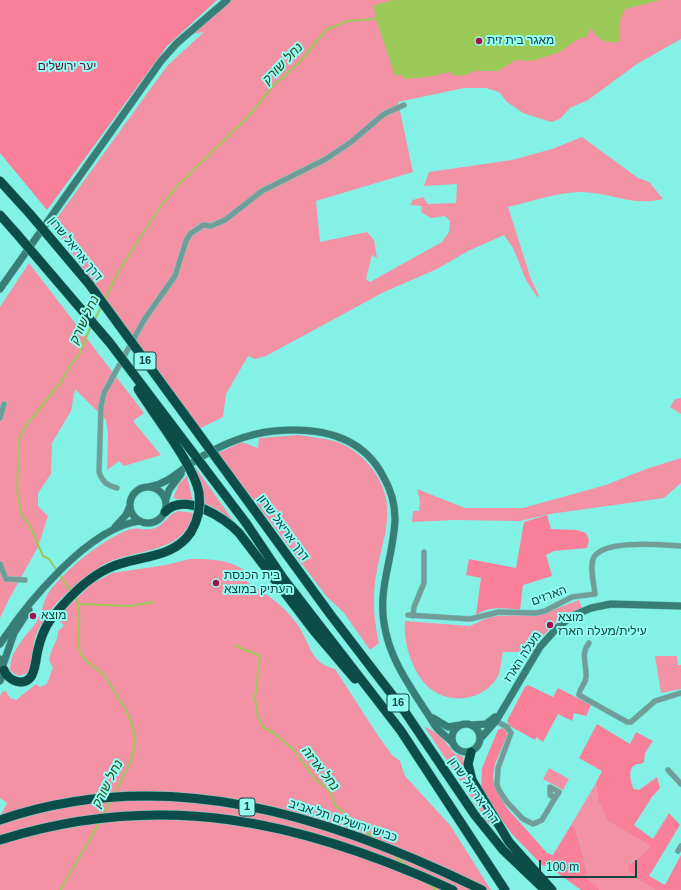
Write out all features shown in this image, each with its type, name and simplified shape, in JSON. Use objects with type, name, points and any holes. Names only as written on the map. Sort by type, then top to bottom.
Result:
[{"type":"highway","name":"דרך אריאל שרון","points":[[0,181],[30,214],[93,290],[330,614],[403,709],[474,814],[508,855],[545,890]]},
{"type":"highway","name":"16","points":[[0,215],[110,343],[246,523],[283,578],[402,732],[505,890]]},
{"type":"highway","points":[[2,665],[7,676],[15,681],[23,681],[30,678],[34,672],[43,632],[50,619],[61,607],[94,577],[110,568],[172,549],[184,540],[191,532],[199,511],[200,498],[196,482],[184,459],[110,343]]},
{"type":"highway","points":[[165,512],[178,505],[194,506],[214,513],[233,526],[328,649],[402,732]]},
{"type":"highway","points":[[471,752],[468,759],[468,769],[476,787],[509,842],[552,890]]},
{"type":"highway","name":"כביש ירושלים תל אביב","points":[[0,820],[40,808],[111,796],[151,795],[193,797],[277,812],[323,825],[410,857],[482,890]]},
{"type":"highway","name":"כביש ירושלים תל אביב","points":[[0,840],[59,824],[96,818],[173,814],[213,817],[250,823],[321,839],[390,863],[452,890]]},
{"type":"main road","points":[[0,289],[161,61],[177,44],[227,0]]},
{"type":"main road","points":[[111,531],[122,519],[130,506],[134,494],[141,488],[161,485],[190,464],[230,442],[256,434],[274,431],[322,432],[342,438],[358,446],[371,457],[381,471],[390,489],[394,508],[394,532],[383,582],[382,604],[386,635],[391,651],[402,674],[438,729],[459,751],[471,752],[477,747],[480,740],[480,733],[472,725],[444,725],[432,718],[426,710]]},
{"type":"main road","points":[[0,644],[11,627],[66,565],[93,542],[111,531],[127,524],[140,521],[154,522],[160,518],[165,512],[166,499],[173,484],[190,464]]},
{"type":"main road","points":[[149,487],[158,490],[166,499]]},
{"type":"main road","points":[[130,506],[134,516],[140,521]]},
{"type":"main road","points":[[0,680],[2,665],[14,633],[36,598]]},
{"type":"main road","name":"מעלה הארז","points":[[480,740],[496,721],[540,647],[556,629],[572,616],[591,608],[611,604],[681,606]]},
{"type":"main road","points":[[0,635],[11,627]]},
{"type":"main road","name":"מעלה הארז","points":[[472,725],[486,724],[504,708]]},
{"type":"main road","points":[[452,742],[454,730],[460,725]]},
{"type":"street","points":[[117,488],[108,486],[104,483],[99,472],[102,400],[107,387],[144,320],[175,276],[186,241],[190,234],[203,226],[211,226],[225,220],[262,191],[326,159],[351,142],[384,114],[404,105]]},
{"type":"street","points":[[0,418],[4,404]]},
{"type":"street","name":"הארזים","points":[[424,552],[424,583],[411,615],[470,620],[498,612],[527,614],[541,612],[572,598],[595,594],[593,561],[597,554],[604,550],[624,545],[681,546]]},
{"type":"street","points":[[0,564],[6,579],[25,580]]},
{"type":"street","points":[[589,643],[584,654],[586,680],[579,691],[579,695],[627,722],[631,722],[655,701],[681,693]]},
{"type":"street","points":[[496,721],[507,727],[511,733],[497,772],[498,788],[504,799],[522,819],[533,824],[542,820],[555,798]]},
{"type":"street","points":[[668,770],[681,784]]},
{"type":"street","points":[[678,851],[681,846]]},
{"type":"shaded area","points":[[231,0],[681,0],[681,39],[637,64],[588,100],[570,108],[560,119],[551,122],[523,113],[507,102],[499,92],[486,88],[464,88],[398,102],[413,172],[316,201],[320,242],[367,232],[374,240],[377,258],[372,255],[366,279],[370,282],[442,242],[449,232],[450,221],[445,216],[431,218],[421,212],[422,206],[410,205],[413,200],[423,197],[428,204],[456,203],[457,184],[424,186],[429,172],[512,160],[552,149],[582,137],[638,178],[649,182],[663,199],[642,201],[602,194],[572,192],[553,195],[508,207],[531,279],[539,296],[537,297],[526,280],[513,248],[504,235],[468,251],[437,269],[384,292],[266,356],[255,359],[248,356],[226,394],[223,417],[199,429],[52,225],[167,66],[204,32],[191,34]]},
{"type":"shaded area","name":"מאגר בית זית","points":[[393,0],[661,0],[625,9],[620,21],[619,42],[602,40],[591,28],[586,37],[578,39],[560,52],[532,61],[516,60],[498,71],[475,71],[466,75],[453,76],[451,72],[427,77],[404,79],[402,75],[395,76],[375,16],[374,5]]},
{"type":"shaded area","points":[[29,263],[144,413],[133,421],[161,455],[124,466],[119,461],[107,470],[108,435],[106,420],[75,389],[71,411],[52,443],[51,474],[38,493],[38,506],[48,516],[38,547],[0,618],[0,307]]},
{"type":"shaded area","points":[[681,398],[681,414],[670,407],[675,399]]},
{"type":"shaded area","points":[[298,435],[334,441],[350,448],[364,459],[371,467],[380,481],[385,494],[387,520],[374,592],[375,618],[379,643],[370,650],[344,613],[327,597],[218,453],[242,442],[258,448],[259,438]]},
{"type":"shaded area","points":[[681,458],[681,483],[664,498],[550,514],[520,521],[454,520],[412,522],[413,511],[419,511],[420,501],[417,489],[465,508],[523,508],[606,485],[646,469]]},
{"type":"shaded area","points":[[195,467],[237,526],[222,512],[203,503],[203,490]]},
{"type":"shaded area","points":[[187,476],[193,502],[173,498],[179,484]]},
{"type":"shaded area","points":[[179,511],[193,513],[188,527],[180,536],[169,543],[156,548],[103,565],[84,578],[54,606],[40,627],[35,638],[27,673],[18,675],[14,674],[10,670],[15,650],[36,623],[49,592],[65,574],[86,555],[109,539],[131,529],[155,528],[172,514]]},
{"type":"shaded area","points":[[190,559],[206,559],[228,562],[241,568],[248,573],[246,581],[280,605],[292,617],[302,631],[315,657],[326,666],[335,669],[379,737],[392,755],[400,761],[405,776],[450,825],[491,890],[0,890],[0,816],[7,803],[0,798],[0,696],[2,692],[6,691],[10,698],[16,700],[36,684],[40,687],[47,684],[53,667],[50,663],[50,654],[58,636],[58,631],[64,626],[57,617],[93,583],[112,573],[166,565]]},
{"type":"shaded area","points":[[579,600],[582,608],[558,621],[540,640],[530,656],[524,652],[503,652],[497,678],[490,687],[470,697],[448,697],[438,694],[429,688],[417,673],[408,651],[405,636],[405,621],[470,626],[487,618],[497,616],[542,614]]},
{"type":"shaded area","points":[[655,656],[677,656],[678,665],[681,665],[681,689],[661,693]]},
{"type":"shaded area","points":[[424,726],[440,735],[454,753],[463,757],[466,780],[495,827],[489,824]]},
{"type":"shaded area","points":[[549,768],[569,779],[563,790],[543,779]]},
{"type":"shaded area","points":[[596,783],[598,801],[608,821],[650,846],[640,857],[629,863],[632,875],[647,882],[655,890],[600,890],[583,876],[587,869],[575,827],[571,825]]},
{"type":"green space","name":"יער ירושלים","points":[[0,0],[217,0],[167,46],[47,210],[0,153]]},
{"type":"green space","points":[[547,515],[551,529],[577,530],[586,533],[589,540],[587,548],[554,551],[546,555],[552,576],[523,585],[520,610],[503,608],[492,609],[476,615],[481,578],[466,575],[469,559],[516,568],[524,522]]},
{"type":"green space","points":[[528,685],[553,697],[558,688],[591,705],[586,716],[574,713],[572,721],[558,714],[543,742],[536,737],[535,740],[510,726],[507,721],[525,687]]},
{"type":"green space","points":[[597,724],[630,744],[636,732],[653,741],[645,753],[644,762],[635,765],[631,769],[631,780],[634,789],[639,790],[657,777],[660,788],[652,797],[634,825],[653,839],[669,813],[680,825],[649,876],[665,885],[681,855],[681,890],[655,890],[633,875],[628,869],[629,864],[640,857],[650,846],[608,821],[598,801],[596,783],[602,771],[579,758]]},
{"type":"green space","points":[[502,728],[506,730],[507,735],[495,764],[493,776],[495,787],[506,807],[547,853],[553,855],[571,825],[575,827],[587,870],[584,876],[600,890],[581,890],[552,869],[542,865],[512,834],[481,791],[482,768],[498,730]]},
{"type":"waterway","name":"נחל שורק","points":[[104,301],[120,269],[160,207],[177,186],[247,118],[273,86],[300,62],[326,30],[347,21],[377,19]]},
{"type":"waterway","name":"נחל שורק","points":[[94,321],[101,307]]},
{"type":"waterway","name":"נחל שורק","points":[[71,591],[49,559],[43,556],[29,524],[22,516],[17,491],[19,440],[24,428],[61,382],[70,366],[79,355],[91,326]]},
{"type":"waterway","name":"נחל שורק","points":[[75,596],[79,611],[79,643],[82,656],[105,676],[132,724],[134,735],[132,757],[114,795]]},
{"type":"waterway","points":[[80,604],[129,606],[154,602]]},
{"type":"waterway","name":"נחל ארזה","points":[[234,645],[260,656],[255,699],[258,717],[263,727],[274,733],[294,750],[316,780],[329,790],[335,805],[375,839]]},
{"type":"waterway","name":"נחל שורק","points":[[103,816],[111,801]]},
{"type":"waterway","name":"נחל שורק","points":[[60,890],[100,822]]},
{"type":"waterway","name":"נחל ארזה","points":[[395,856],[407,866]]},
{"type":"waterway","name":"נחל ארזה","points":[[427,883],[436,890]]},
{"type":"place","name":"מאגר בית זית","points":[[479,41]]},
{"type":"place","name":"בית הכנסת העתיק במוצא","points":[[216,583]]},
{"type":"place","name":"מוצא","points":[[33,616]]},
{"type":"place","name":"מוצא עילית/מעלה הארז","points":[[550,625]]}]
